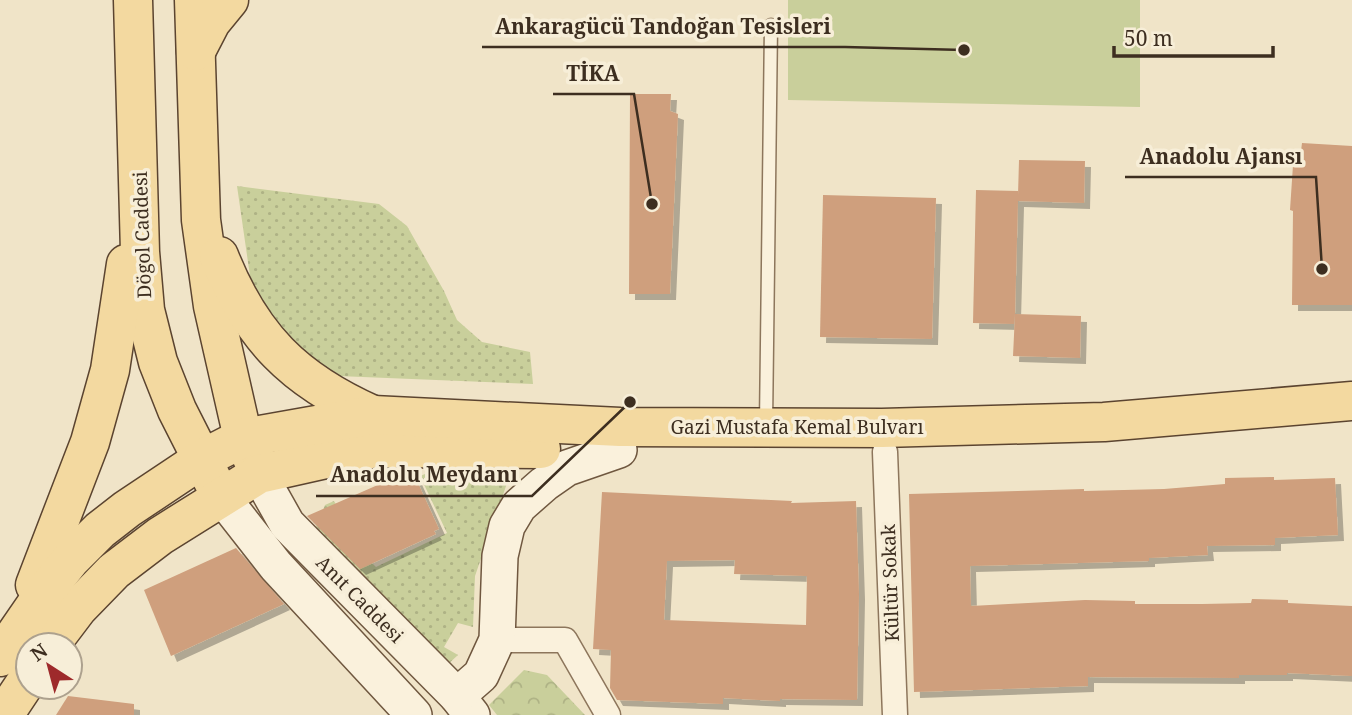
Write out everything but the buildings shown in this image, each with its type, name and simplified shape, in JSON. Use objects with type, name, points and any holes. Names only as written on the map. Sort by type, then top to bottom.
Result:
[{"type":"main road","points":[[108,0],[133,62]]},
{"type":"main road","name":"Dögol Caddesi","points":[[133,0],[140,252],[145,310],[158,362],[177,410],[222,497]]},
{"type":"main road","points":[[61,631],[78,608],[114,571],[160,536],[259,474],[243,438],[213,306],[201,220],[194,0]]},
{"type":"main road","points":[[196,51],[211,22],[229,0]]},
{"type":"main road","points":[[7,646],[81,466],[107,382],[140,180]]},
{"type":"main road","points":[[201,220],[243,309],[259,331],[285,360],[309,380],[349,405],[373,415]]},
{"type":"main road","name":"Gazi Mustafa Kemal Bulvarı","points":[[243,438],[373,415],[620,427],[883,428],[1104,422],[1352,401]]},
{"type":"main road","name":"Gazi Mustafa Kemal Bulvarı","points":[[259,474],[343,454],[396,446],[885,452],[1108,447],[1352,427]]},
{"type":"main road","points":[[7,646],[71,559],[100,530],[202,459],[243,438]]},
{"type":"main road","points":[[465,706],[496,640],[500,556],[507,526],[519,506],[567,468],[619,450]]},
{"type":"main road","name":"Anıt Caddesi","points":[[259,474],[288,524],[465,706]]},
{"type":"main road","name":"Anıt Caddesi","points":[[222,497],[276,566],[414,715]]},
{"type":"main road","points":[[4,715],[14,700]]},
{"type":"street","name":"Kültür Sokak","points":[[885,452],[895,715]]},
{"type":"street","points":[[496,640],[565,640],[608,715]]},
{"type":"lane","points":[[766,428],[771,25]]},
{"type":"green space","points":[[788,0],[1140,0],[1140,107],[788,100]]},
{"type":"green space","points":[[237,186],[379,204],[407,226],[444,291],[457,320],[482,342],[530,352],[533,384],[338,376],[287,338],[262,306],[250,276]]},
{"type":"green space","points":[[453,463],[514,463],[475,576],[473,627],[458,623],[444,647],[458,655],[446,666],[326,547],[316,527],[325,505],[334,501],[369,560],[376,567],[447,533],[420,476]]},
{"type":"green space","points":[[524,670],[547,675],[585,715],[497,715],[489,705]]},
{"type":"place","name":"Ankaragücü Tandoğan Tesisleri","points":[[964,50]]},
{"type":"place","name":"TİKA","points":[[652,204]]},
{"type":"place","name":"Anadolu Ajansı","points":[[1322,269]]},
{"type":"place","name":"Anadolu Meydanı","points":[[630,402]]}]
